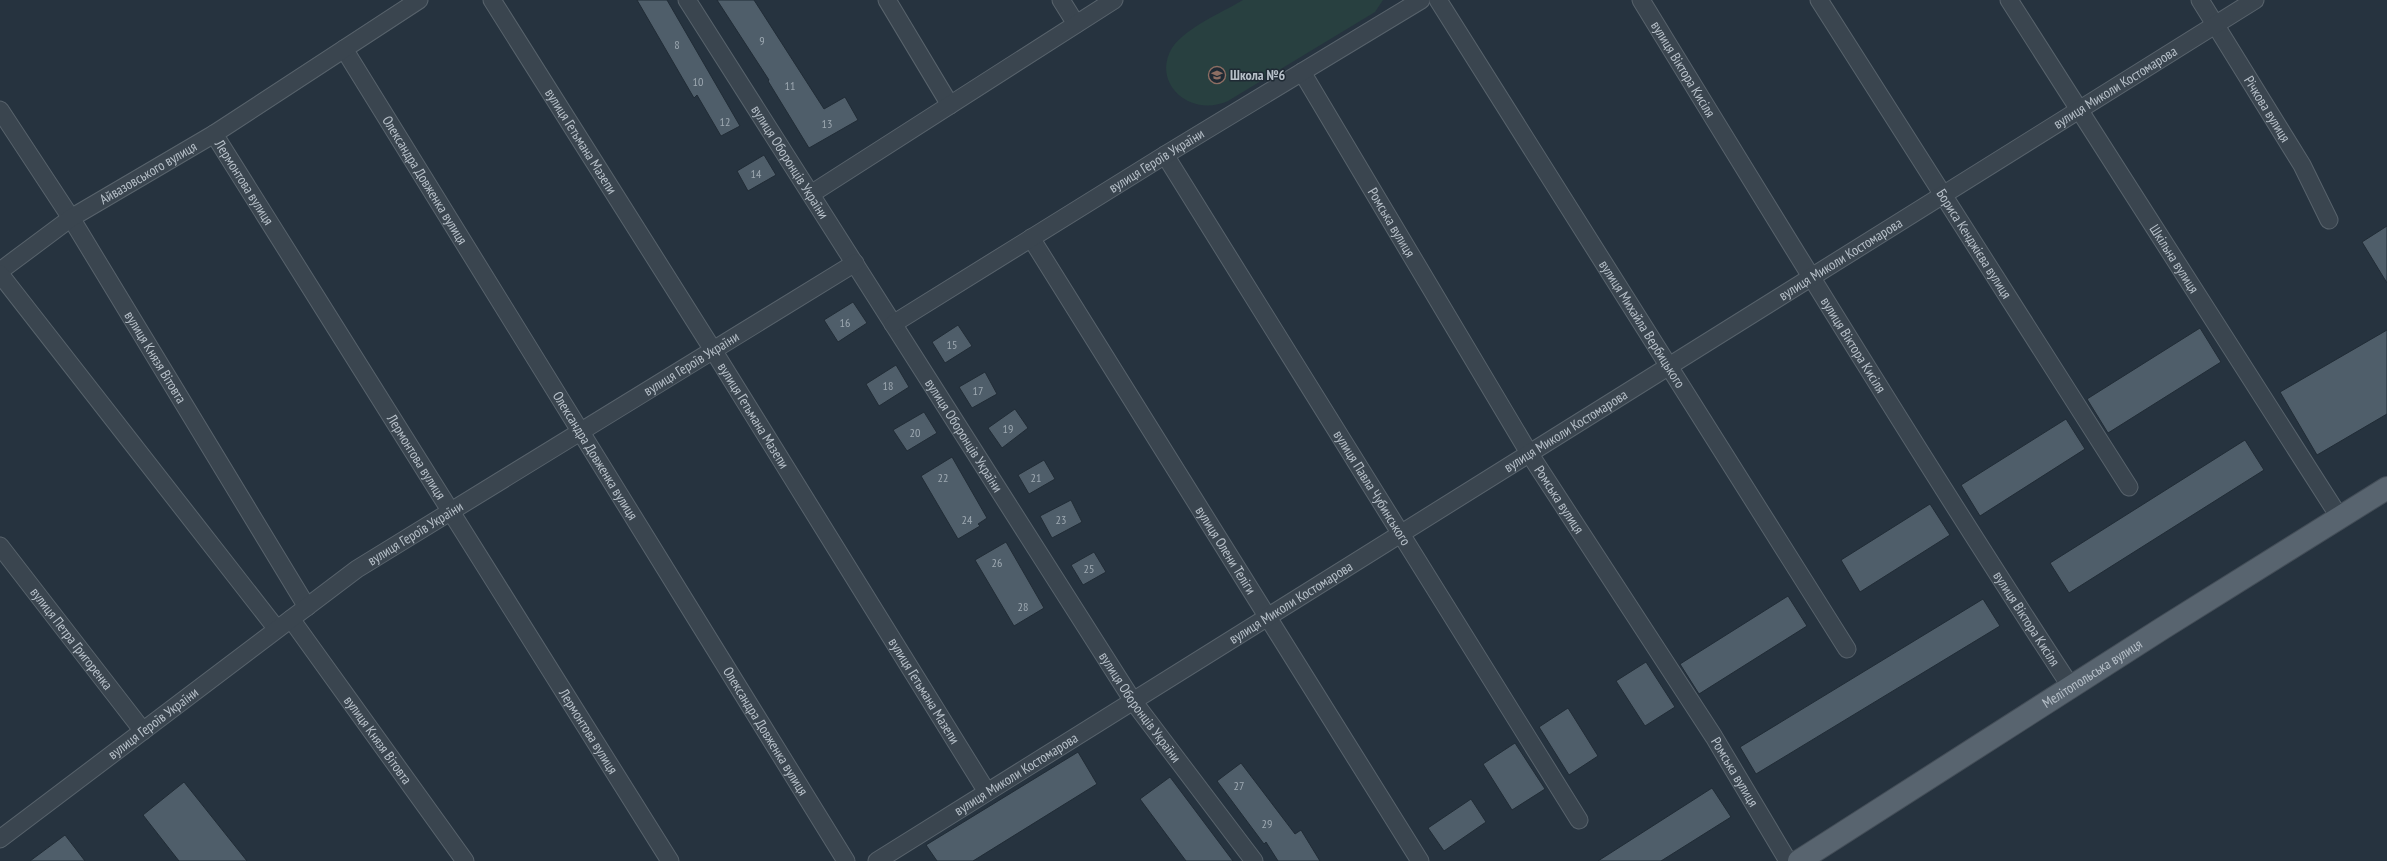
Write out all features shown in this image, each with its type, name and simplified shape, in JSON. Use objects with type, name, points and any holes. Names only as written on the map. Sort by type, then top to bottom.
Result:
[{"type":"main road","name":"Мелітопольська вулиця","points":[[1799,861],[2387,488]]},
{"type":"street","name":"Айвазовського вулиця","points":[[0,271],[71,218],[214,134],[420,0]]},
{"type":"street","name":"вулиця Гетьмана Мазепи","points":[[492,0],[713,350],[987,792]]},
{"type":"street","name":"вулиця Оборонців України","points":[[687,0],[1133,701],[1254,861]]},
{"type":"street","points":[[887,0],[950,105]]},
{"type":"street","points":[[1061,0],[1076,24]]},
{"type":"street","points":[[811,194],[1114,0]]},
{"type":"street","name":"вулиця Героїв України","points":[[893,324],[1165,155],[1421,0]]},
{"type":"street","name":"вулиця Михайла Вербицького","points":[[1438,0],[1846,649]]},
{"type":"street","name":"вулиця Віктора Кисіля","points":[[1641,0],[1811,278],[1995,570],[2072,687]]},
{"type":"street","name":"Бориса Кенджієва вулиця","points":[[1819,0],[2129,487]]},
{"type":"street","name":"Шкільна вулиця","points":[[2009,0],[2340,518]]},
{"type":"street","name":"Річкова вулиця","points":[[2200,0],[2302,165],[2329,220]]},
{"type":"street","name":"вулиця Миколи Костомарова","points":[[876,861],[2256,0]]},
{"type":"street","name":"Олександра Довженка вулиця","points":[[344,49],[846,861]]},
{"type":"street","name":"Ромська вулиця","points":[[1302,72],[1529,453],[1714,737],[1788,861]]},
{"type":"street","name":"вулиця Князя Вітовта","points":[[0,110],[71,218],[307,607]]},
{"type":"street","name":"Лермонтова вулиця","points":[[214,134],[670,861]]},
{"type":"street","name":"вулиця Павла Чубинського","points":[[1165,155],[1579,820]]},
{"type":"street","name":"вулиця Олени Теліги","points":[[1031,238],[1420,861]]},
{"type":"street","name":"вулиця Героїв України","points":[[0,839],[276,628],[292,619],[357,569],[855,263]]},
{"type":"street","points":[[0,274],[276,628]]},
{"type":"street","name":"вулиця Петра Григоренка","points":[[0,546],[143,731]]},
{"type":"street","name":"вулиця Князя Вітовта","points":[[292,619],[465,861]]},
{"type":"green space","name":"Школа №6","points":[[1243,0],[1383,0],[1375,12],[1228,101],[1214,105],[1200,105],[1188,101],[1178,94],[1170,85],[1167,73],[1167,61],[1172,48],[1195,27]]},
{"type":"building","points":[[637,0],[667,0],[740,126],[721,136],[697,95],[694,98]]},
{"type":"building","points":[[717,0],[754,0],[824,109],[845,97],[858,120],[809,148],[768,81],[769,80]]},
{"type":"building","points":[[764,155],[776,175],[748,191],[737,171]]},
{"type":"building","points":[[2387,226],[2387,283],[2362,242]]},
{"type":"building","points":[[853,302],[867,323],[838,342],[824,320]]},
{"type":"building","points":[[958,325],[972,346],[945,363],[932,342]]},
{"type":"building","points":[[2200,328],[2221,362],[2108,433],[2087,399]]},
{"type":"building","points":[[2387,330],[2387,414],[2317,455],[2280,392]]},
{"type":"building","points":[[896,365],[909,387],[879,406],[866,384]]},
{"type":"building","points":[[985,372],[997,394],[972,408],[959,387]]},
{"type":"building","points":[[1015,409],[1028,428],[1002,448],[988,428]]},
{"type":"building","points":[[924,412],[937,433],[907,451],[893,430]]},
{"type":"building","points":[[2066,419],[2085,449],[1980,516],[1961,485]]},
{"type":"building","points":[[2245,440],[2264,470],[2069,593],[2050,563]]},
{"type":"building","points":[[952,457],[987,518],[978,524],[980,526],[958,539],[921,476]]},
{"type":"building","points":[[1044,460],[1055,479],[1029,494],[1018,475]]},
{"type":"building","points":[[1071,500],[1082,522],[1052,538],[1040,516]]},
{"type":"building","points":[[1930,504],[1950,535],[1860,592],[1841,560]]},
{"type":"building","points":[[1006,542],[1044,608],[1014,626],[975,560]]},
{"type":"building","points":[[1094,552],[1106,572],[1083,585],[1071,565]]},
{"type":"building","points":[[1788,596],[1807,626],[1699,694],[1680,664]]},
{"type":"building","points":[[1983,599],[2000,626],[1756,774],[1740,747]]},
{"type":"building","points":[[1646,662],[1675,707],[1645,726],[1616,681]]},
{"type":"building","points":[[1568,708],[1598,756],[1569,775],[1539,727]]},
{"type":"building","points":[[1515,743],[1545,789],[1512,810],[1483,764]]},
{"type":"building","points":[[1078,752],[1097,784],[973,861],[937,861],[926,845]]},
{"type":"building","points":[[1241,763],[1295,834],[1301,830],[1320,861],[1278,861],[1266,842],[1264,844],[1217,781]]},
{"type":"building","points":[[1170,777],[1233,861],[1186,861],[1140,799]]},
{"type":"building","points":[[184,782],[247,861],[179,861],[143,815]]},
{"type":"building","points":[[1712,788],[1731,817],[1661,861],[1598,861]]},
{"type":"building","points":[[1471,799],[1486,822],[1444,851],[1428,828]]},
{"type":"building","points":[[65,835],[85,861],[30,861]]},
{"type":"place","name":"Школа №6","points":[[1217,75]]}]
